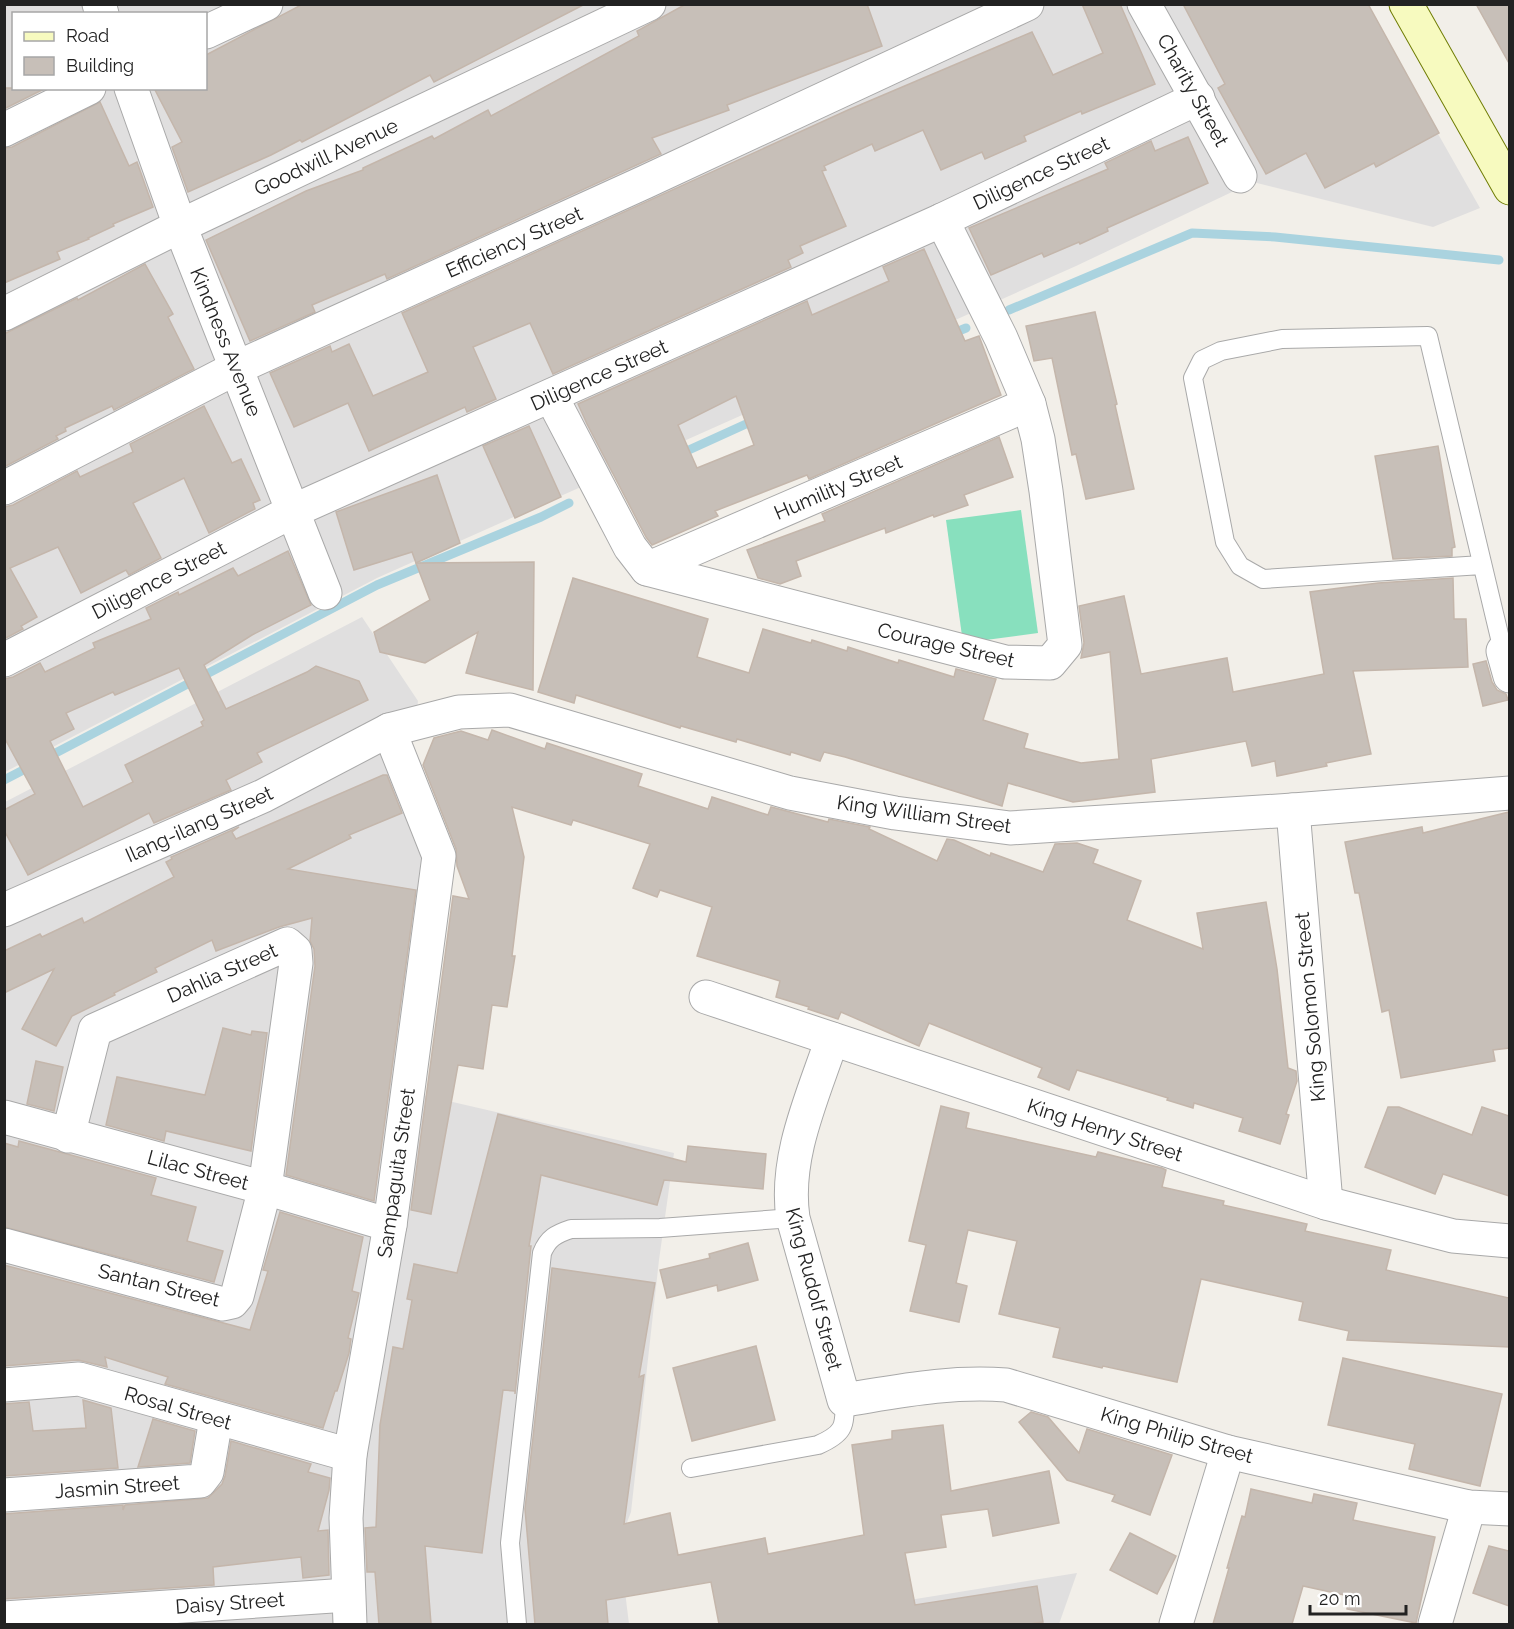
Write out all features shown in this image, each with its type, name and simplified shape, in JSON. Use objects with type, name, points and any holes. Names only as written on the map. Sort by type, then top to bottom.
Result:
[{"type":"main road","points":[[1406,4],[1509,188]]},
{"type":"street","name":"Goodwill Avenue","points":[[4,314],[180,226],[649,4]]},
{"type":"street","name":"Efficiency Street","points":[[4,488],[236,368],[645,182],[1027,4]]},
{"type":"street","name":"Charity Street","points":[[1144,4],[1240,176]]},
{"type":"street","points":[[207,32],[264,5]]},
{"type":"street","points":[[4,130],[85,90]]},
{"type":"street","name":"Kindness Avenue","points":[[132,90],[180,226],[326,593]]},
{"type":"street","name":"Diligence Street","points":[[4,660],[293,511],[942,220],[1198,98]]},
{"type":"street","name":"Courage Street","points":[[647,569],[1005,662],[1050,663],[1065,645],[1038,439],[1029,404],[1001,338],[942,220]]},
{"type":"street","points":[[551,396],[630,547],[647,569]]},
{"type":"street","name":"Humility Street","points":[[647,569],[1029,404]]},
{"type":"street","name":"King William Street","points":[[389,730],[459,712],[510,710],[790,793],[895,813],[1010,828],[1293,810],[1509,793]]},
{"type":"street","name":"Ilang-ilang Street","points":[[4,910],[263,796],[389,730]]},
{"type":"street","name":"Sampaguita Street","points":[[349,1610],[346,1518],[350,1455],[390,1225],[439,856],[389,730]]},
{"type":"street","name":"King Solomon Street","points":[[1293,810],[1326,1203]]},
{"type":"street","name":"Dahlia Street","points":[[68,1136],[95,1030],[287,944],[295,951],[296,963],[265,1188]]},
{"type":"street","name":"King Henry Street","points":[[706,997],[1326,1203],[1453,1236],[1509,1241]]},
{"type":"street","name":"King Rudolf Street","points":[[832,1039],[798,1142],[790,1197],[793,1218],[844,1400]]},
{"type":"street","name":"Lilac Street","points":[[4,1117],[265,1188],[390,1225]]},
{"type":"street","name":"Santan Street","points":[[4,1245],[223,1304],[232,1302],[237,1296],[265,1188]]},
{"type":"street","name":"Rosal Street","points":[[4,1385],[79,1379],[350,1455]]},
{"type":"street","name":"King Philip Street","points":[[844,1400],[937,1385],[971,1382],[1006,1385],[1228,1452],[1468,1507],[1509,1509]]},
{"type":"street","name":"Jasmin Street","points":[[4,1495],[200,1481],[207,1472],[216,1419]]},
{"type":"street","points":[[1176,1624],[1228,1452]]},
{"type":"street","points":[[1435,1624],[1468,1507]]},
{"type":"street","name":"Daisy Street","points":[[4,1618],[349,1610]]},
{"type":"lane","points":[[1482,565],[1263,579],[1240,566],[1225,542],[1193,378],[1202,360],[1221,351],[1282,339],[1428,336],[1506,663]]},
{"type":"lane","points":[[517,1624],[510,1543],[542,1253],[547,1241],[558,1233],[571,1229],[660,1228],[793,1218]]},
{"type":"lane","points":[[691,1468],[818,1445],[832,1439],[842,1430],[845,1416],[844,1400]]},
{"type":"shaded area","points":[[5,5],[1365,5],[1480,208],[1433,227],[1253,182],[1076,266],[377,578],[5,772]]},
{"type":"shaded area","points":[[362,617],[418,701],[412,748],[455,864],[418,1094],[674,1153],[659,1260],[631,1512],[619,1543],[629,1624],[5,1624],[5,802]]},
{"type":"shaded area","points":[[1077,1573],[1059,1624],[761,1624]]},
{"type":"green space","points":[[1021,510],[1038,633],[963,643],[946,520]]},
{"type":"building","points":[[303,4],[585,4],[434,82],[430,75],[302,142],[300,140],[188,192],[172,147],[182,142],[155,90],[207,90],[207,54]]},
{"type":"building","points":[[686,4],[867,4],[882,46],[727,105],[729,110],[652,138],[661,154],[387,279],[385,274],[312,305],[315,312],[250,341],[206,240],[306,191],[363,170],[432,136],[434,139],[488,110],[491,116],[639,36],[637,31]]},
{"type":"building","points":[[1082,4],[1120,4],[1155,84],[1082,114],[1081,111],[1024,136],[1026,141],[985,159],[982,152],[941,170],[923,130],[875,151],[872,144],[824,166],[826,170],[822,171],[846,226],[800,246],[803,253],[788,260],[791,267],[553,374],[530,323],[473,347],[496,399],[467,412],[465,407],[369,451],[348,403],[294,427],[270,373],[330,346],[332,352],[349,344],[373,396],[428,372],[402,313],[848,110],[1032,32],[1053,75],[1103,53]]},
{"type":"building","points":[[1183,4],[1368,4],[1439,133],[1376,167],[1374,163],[1325,188],[1306,153],[1266,174],[1218,88],[1225,84]]},
{"type":"building","points":[[1476,4],[1509,4],[1509,63]]},
{"type":"building","points":[[4,88],[42,90],[4,109]]},
{"type":"building","points":[[100,102],[129,166],[137,162],[153,207],[113,224],[114,226],[89,239],[57,252],[60,259],[4,283],[4,148],[12,147]]},
{"type":"building","points":[[1188,137],[1208,183],[1107,228],[1108,231],[1080,244],[1079,242],[1044,257],[1042,253],[991,275],[969,228],[1108,169],[1105,163],[1151,141],[1155,151]]},
{"type":"building","points":[[924,249],[965,341],[979,336],[1001,395],[809,479],[807,475],[715,511],[718,516],[652,545],[578,404],[807,301],[812,315],[889,281],[883,267]],"holes":[[[736,396],[754,445],[697,468],[678,425]]]},
{"type":"building","points":[[145,264],[173,314],[168,317],[194,369],[114,410],[112,406],[65,428],[66,431],[56,436],[58,439],[4,467],[4,334],[77,298],[78,300]]},
{"type":"building","points":[[1095,312],[1134,489],[1086,499],[1076,454],[1072,455],[1052,358],[1034,361],[1026,326]]},
{"type":"building","points":[[204,406],[232,463],[241,459],[260,500],[253,503],[255,509],[209,533],[184,478],[133,503],[161,558],[129,575],[126,570],[81,593],[58,547],[10,568],[37,617],[21,626],[23,629],[4,639],[4,507],[13,505],[77,471],[80,477],[133,452],[130,444]]},
{"type":"building","points":[[529,426],[561,497],[515,518],[483,446]]},
{"type":"building","points":[[999,437],[1013,477],[964,495],[968,505],[934,517],[933,515],[886,533],[885,528],[796,561],[801,576],[780,584],[758,578],[747,550],[825,521],[822,514]]},
{"type":"building","points":[[1438,446],[1455,547],[1452,548],[1452,556],[1393,559],[1375,456]]},
{"type":"building","points":[[437,475],[460,543],[416,563],[412,552],[354,570],[336,512]]},
{"type":"building","points":[[288,551],[311,605],[252,635],[204,665],[226,709],[316,666],[359,681],[368,700],[257,753],[262,762],[226,780],[231,790],[154,823],[149,813],[28,875],[4,830],[4,810],[35,794],[4,737],[4,679],[13,677],[40,663],[45,672],[95,648],[93,643],[151,619],[146,608],[178,592],[179,595],[233,568],[238,576]],"holes":[[[179,668],[204,720],[201,722],[203,726],[125,765],[133,782],[83,807],[50,741],[74,729],[66,713],[113,692],[115,695]]]},
{"type":"building","points":[[534,562],[533,690],[466,673],[478,632],[425,663],[380,652],[374,632],[430,600],[416,563]]},
{"type":"building","points":[[573,578],[708,619],[697,657],[749,673],[763,629],[847,651],[848,647],[954,677],[956,669],[996,679],[983,720],[1028,734],[1024,748],[1081,763],[1119,759],[1110,652],[1081,658],[1084,643],[1079,606],[1124,596],[1141,674],[1227,658],[1233,692],[1324,674],[1310,592],[1378,583],[1453,578],[1454,619],[1466,619],[1468,667],[1353,671],[1371,754],[1277,776],[1275,761],[1252,766],[1246,741],[1151,759],[1155,792],[1073,802],[1008,783],[1002,806],[845,757],[824,752],[820,761],[791,752],[790,755],[737,739],[736,742],[681,726],[680,728],[576,695],[574,703],[538,692]]},
{"type":"building","points":[[1486,661],[1492,682],[1497,690],[1506,694],[1508,700],[1483,706],[1473,664]]},
{"type":"building","points":[[492,730],[545,749],[547,743],[642,774],[638,786],[708,809],[712,797],[768,815],[771,807],[828,822],[829,819],[870,827],[869,829],[937,861],[947,839],[990,856],[991,853],[1043,872],[1055,844],[1077,843],[1098,850],[1093,863],[1141,881],[1127,920],[1203,949],[1197,913],[1266,902],[1277,969],[1288,1068],[1296,1071],[1297,1081],[1286,1114],[1289,1115],[1280,1144],[1239,1131],[1243,1118],[1194,1103],[1193,1108],[1077,1070],[1069,1090],[1038,1077],[1042,1068],[929,1023],[919,1046],[841,1012],[838,1019],[776,997],[780,981],[697,956],[712,907],[660,890],[657,897],[633,888],[650,844],[573,820],[571,825],[512,807],[524,857],[512,956],[515,956],[507,1007],[492,1005],[483,1069],[458,1065],[431,1214],[411,1210],[453,896],[469,899],[457,866],[456,849],[423,765],[434,738],[461,731],[488,740]]},
{"type":"building","points":[[387,775],[402,813],[349,835],[351,838],[288,869],[416,890],[374,1201],[286,1175],[315,966],[314,949],[310,941],[312,918],[279,927],[216,951],[212,940],[155,968],[157,972],[72,1016],[56,1046],[22,1029],[54,969],[4,993],[4,951],[40,934],[42,937],[82,918],[84,923],[174,877],[166,862],[172,859],[171,857],[239,827],[232,832],[236,839]]},
{"type":"building","points":[[1509,812],[1509,1048],[1493,1050],[1495,1061],[1401,1078],[1389,1010],[1382,1012],[1359,893],[1355,893],[1345,842],[1422,827],[1423,833]]},
{"type":"building","points":[[223,1028],[251,1035],[252,1031],[267,1033],[251,1151],[166,1131],[164,1141],[106,1125],[117,1077],[205,1095]]},
{"type":"building","points":[[36,1061],[63,1067],[54,1111],[27,1104]]},
{"type":"building","points":[[941,1106],[969,1113],[966,1128],[1096,1157],[1098,1152],[1162,1168],[1166,1170],[1162,1187],[1224,1201],[1223,1205],[1307,1224],[1305,1231],[1391,1250],[1386,1270],[1509,1298],[1509,1347],[1347,1340],[1349,1331],[1299,1320],[1303,1302],[1201,1279],[1177,1382],[1103,1366],[1102,1368],[1053,1357],[1060,1328],[999,1314],[1017,1241],[968,1230],[956,1283],[967,1286],[959,1322],[910,1311],[926,1245],[909,1241]]},
{"type":"building","points":[[1388,1107],[1399,1107],[1472,1135],[1482,1107],[1509,1116],[1509,1196],[1443,1174],[1435,1194],[1365,1167]]},
{"type":"building","points":[[498,1114],[686,1162],[688,1146],[766,1154],[763,1189],[664,1180],[657,1205],[541,1175],[529,1246],[531,1246],[515,1394],[515,1391],[503,1390],[482,1553],[425,1546],[431,1624],[379,1624],[375,1572],[367,1572],[365,1528],[376,1527],[380,1425],[393,1347],[403,1349],[412,1300],[407,1299],[414,1264],[457,1273]]},
{"type":"building","points":[[19,1141],[156,1178],[151,1195],[196,1207],[187,1241],[223,1251],[214,1282],[4,1227],[4,1143],[18,1147]]},
{"type":"building","points":[[280,1212],[363,1237],[352,1291],[359,1293],[348,1338],[351,1339],[349,1353],[323,1428],[165,1384],[168,1377],[105,1357],[107,1367],[78,1360],[4,1366],[4,1265],[250,1330],[268,1271],[263,1270]]},
{"type":"building","points":[[748,1243],[758,1280],[718,1291],[717,1285],[667,1298],[660,1270],[710,1258],[709,1254]]},
{"type":"building","points":[[552,1268],[655,1283],[639,1377],[644,1375],[624,1524],[670,1513],[678,1555],[765,1538],[768,1554],[864,1535],[852,1445],[892,1439],[892,1431],[943,1425],[951,1491],[1049,1471],[1059,1523],[993,1536],[988,1509],[941,1515],[946,1547],[905,1553],[915,1605],[1037,1586],[1043,1622],[1030,1624],[719,1624],[711,1582],[606,1600],[608,1624],[535,1624],[525,1509]]},
{"type":"building","points":[[756,1346],[775,1420],[692,1441],[673,1368]]},
{"type":"building","points":[[1343,1358],[1502,1394],[1480,1486],[1409,1469],[1415,1444],[1328,1425]]},
{"type":"building","points":[[83,1400],[111,1408],[118,1468],[4,1476],[4,1404],[29,1402],[33,1431],[86,1428]]},
{"type":"building","points":[[1031,1412],[1048,1417],[1079,1453],[1087,1429],[1172,1455],[1150,1515],[1112,1501],[1115,1495],[1067,1480],[1019,1422]]},
{"type":"building","points":[[153,1419],[195,1431],[190,1463],[138,1467]]},
{"type":"building","points":[[231,1441],[311,1464],[308,1472],[330,1478],[318,1531],[328,1530],[329,1575],[303,1578],[301,1557],[213,1567],[214,1585],[4,1599],[4,1514],[123,1505],[123,1510],[125,1505],[208,1498],[222,1484]]},
{"type":"building","points":[[1251,1489],[1312,1503],[1314,1494],[1357,1503],[1353,1520],[1435,1537],[1416,1623],[1347,1609],[1349,1596],[1303,1586],[1292,1624],[1213,1624],[1242,1516],[1245,1517]]},
{"type":"building","points":[[1130,1533],[1176,1556],[1157,1594],[1110,1570]]},
{"type":"building","points":[[1489,1546],[1509,1551],[1509,1606],[1473,1593]]},
{"type":"waterway","points":[[1009,310],[1192,233],[1275,237],[1499,260]]},
{"type":"waterway","points":[[949,335],[966,328]]},
{"type":"waterway","points":[[680,454],[757,419]]},
{"type":"waterway","points":[[46,758],[377,585],[541,517],[569,503]]},
{"type":"waterway","points":[[4,780],[31,766]]}]
